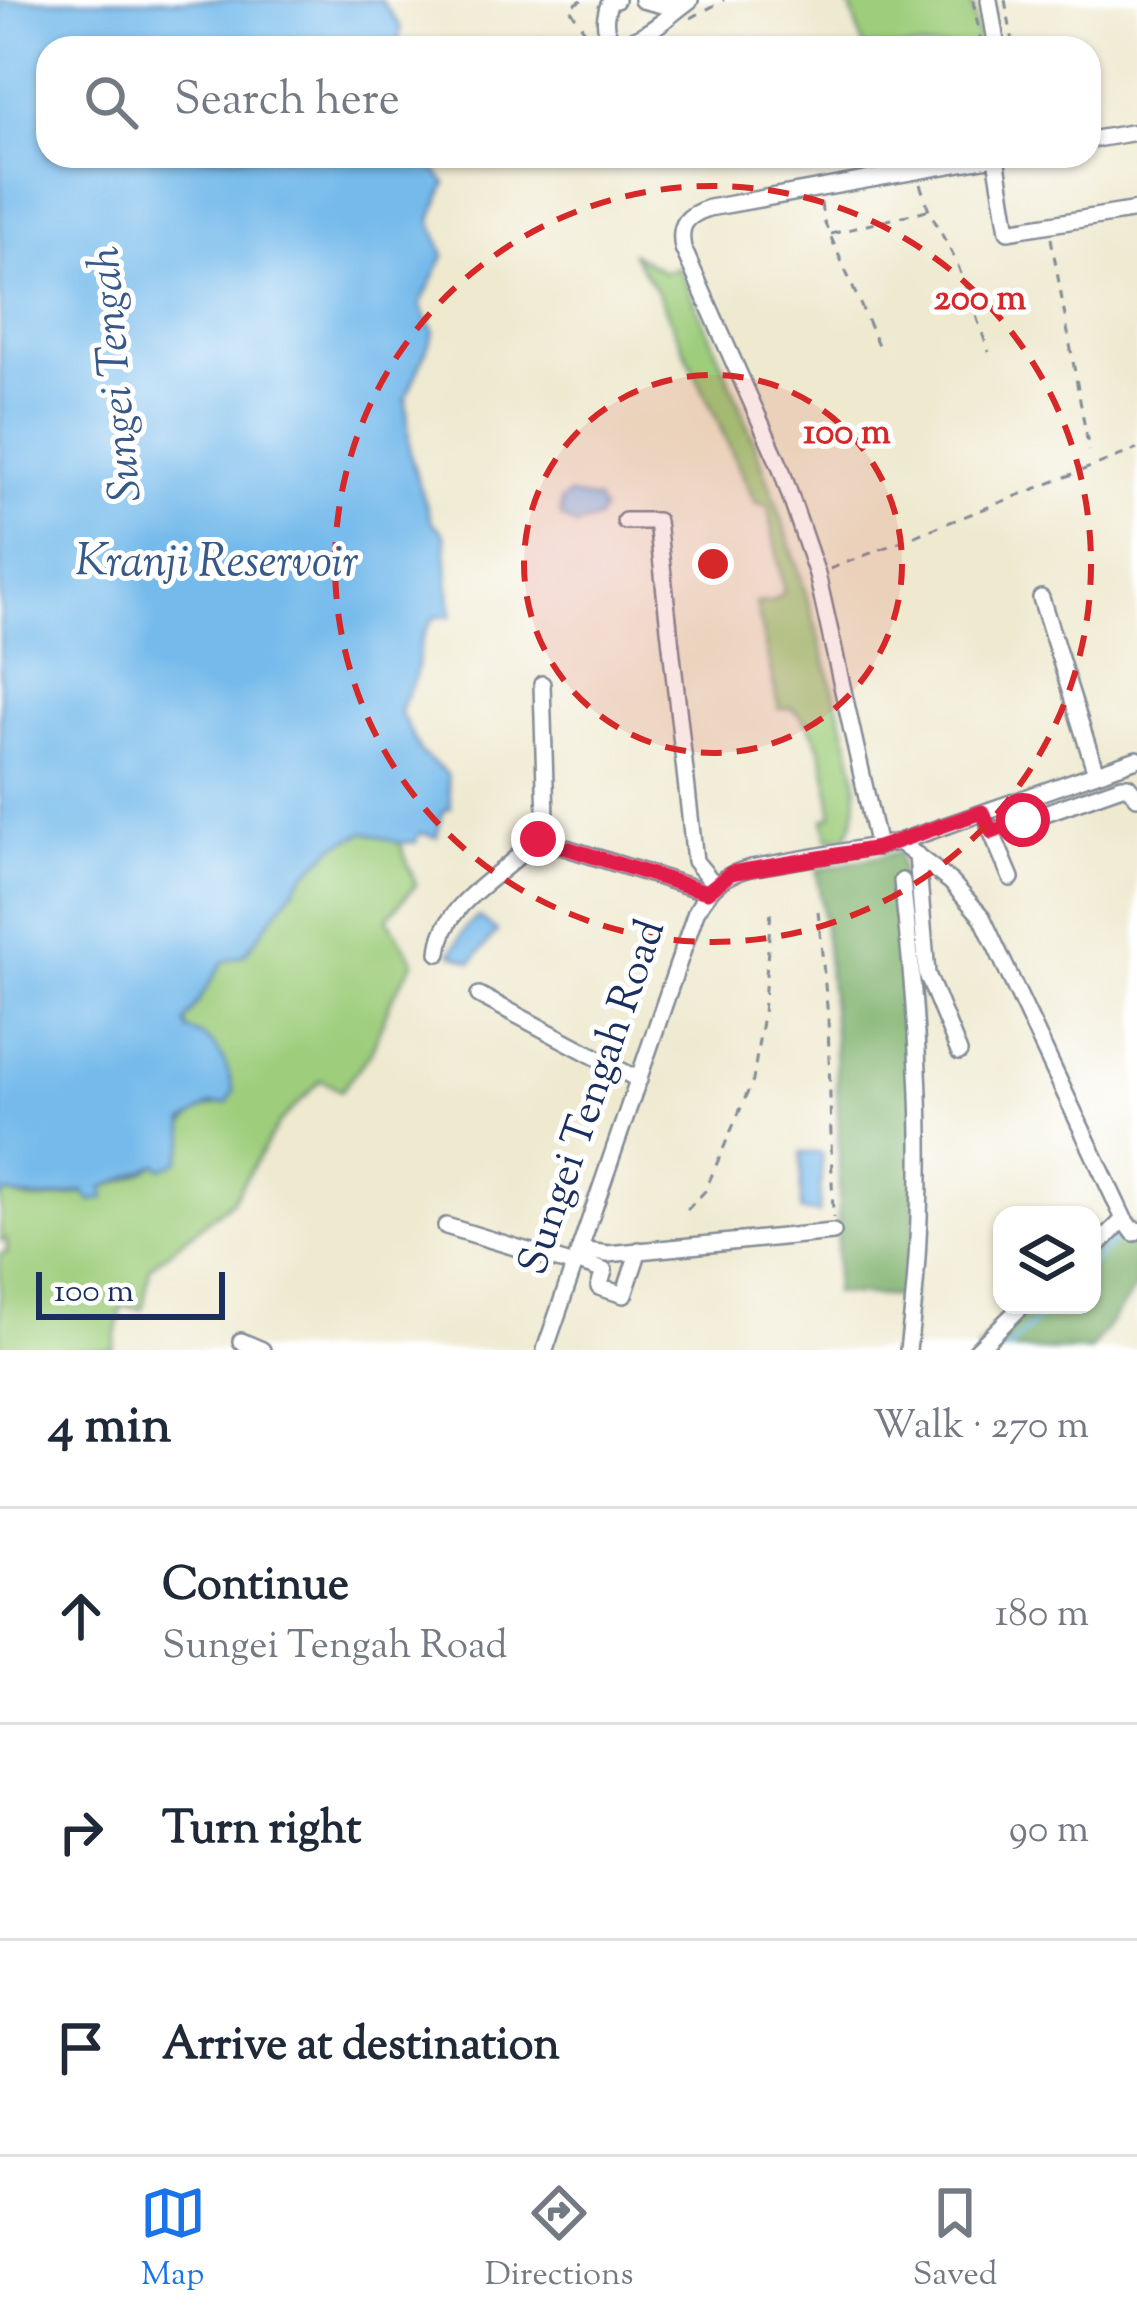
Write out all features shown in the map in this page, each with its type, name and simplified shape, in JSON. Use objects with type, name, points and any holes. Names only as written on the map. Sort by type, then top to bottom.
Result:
[{"type":"street","points":[[612,36],[602,19],[610,2],[616,0]]},
{"type":"street","points":[[642,0],[662,5],[689,1]]},
{"type":"street","points":[[989,0],[995,36]]},
{"type":"street","points":[[637,36],[689,1]]},
{"type":"street","points":[[1101,138],[1137,132]]},
{"type":"street","points":[[878,848],[817,574],[780,466],[681,238],[684,221],[692,213],[932,168]]},
{"type":"street","points":[[1000,168],[1008,231],[1137,210]]},
{"type":"street","points":[[625,521],[657,521],[695,861],[710,888]]},
{"type":"street","points":[[1041,598],[1096,773]]},
{"type":"street","points":[[439,953],[440,941],[463,902],[538,839],[546,819],[542,684]]},
{"type":"street","name":"Sungei Tengah Road","points":[[545,1350],[696,912],[710,888],[751,868],[899,842],[1137,759]]},
{"type":"street","points":[[992,832],[1122,786],[1137,797]]},
{"type":"street","points":[[982,812],[1011,878]]},
{"type":"street","points":[[538,839],[710,888]]},
{"type":"street","points":[[899,842],[965,895],[982,917],[1131,1225],[1101,1245]]},
{"type":"street","points":[[917,855],[927,974],[959,1052]]},
{"type":"street","points":[[902,881],[916,1007],[920,1115],[918,1277],[908,1350]]},
{"type":"street","points":[[479,995],[638,1080]]},
{"type":"street","points":[[446,1226],[576,1259],[604,1271],[599,1287],[624,1295],[639,1250]]},
{"type":"street","points":[[576,1259],[596,1253],[832,1232]]},
{"type":"street","points":[[976,1350],[1014,1314]]},
{"type":"street","points":[[241,1340],[262,1350]]},
{"type":"path","points":[[582,0],[569,7],[588,36]]},
{"type":"path","points":[[973,0],[980,36]]},
{"type":"path","points":[[1005,0],[1012,36]]},
{"type":"path","points":[[916,171],[928,210],[957,262],[989,352]]},
{"type":"path","points":[[819,189],[830,234],[880,352]]},
{"type":"path","points":[[830,234],[928,210]]},
{"type":"path","points":[[1049,225],[1089,451]]},
{"type":"path","points":[[817,574],[1137,449]]},
{"type":"path","points":[[687,1210],[705,1191],[753,1080],[771,910]]},
{"type":"path","points":[[818,910],[828,1017],[832,1232]]},
{"type":"path","points":[[824,1150],[831,1150]]},
{"type":"green space","points":[[848,0],[971,0],[978,36],[860,36]]},
{"type":"green space","points":[[631,252],[664,272],[678,267],[766,476],[803,583],[854,764],[857,801],[847,835],[828,839],[824,819],[833,815],[823,757],[812,730],[792,708],[779,709],[756,603],[772,602],[784,592],[768,506],[755,502],[658,293]]},
{"type":"green space","points":[[365,832],[400,843],[416,885],[387,918],[414,961],[391,1000],[371,1052],[341,1091],[321,1080],[279,1123],[233,1200],[150,1267],[143,1309],[122,1306],[113,1350],[0,1350],[0,1253],[7,1253],[6,1239],[0,1241],[0,1197],[7,1193],[35,1200],[64,1197],[136,1176],[159,1161],[192,1116],[227,1103],[185,1023],[223,961],[244,955],[303,876],[335,846]]},
{"type":"green space","points":[[899,852],[917,1007],[920,1115],[908,1350],[894,1350],[901,1297],[834,1293],[837,1081],[817,870]]},
{"type":"green space","points":[[1124,1219],[1137,1230],[1137,1286],[1091,1350],[977,1350],[1014,1314],[1101,1314],[1101,1242]]},
{"type":"water","name":"Kranji Reservoir","points":[[0,0],[381,0],[401,28],[400,36],[36,36],[36,168],[433,168],[446,183],[431,219],[444,256],[420,305],[434,332],[406,398],[410,455],[431,520],[445,535],[451,616],[435,617],[428,626],[400,712],[421,753],[447,774],[451,808],[442,812],[437,837],[419,833],[416,842],[400,843],[365,832],[335,846],[303,876],[244,955],[223,962],[185,1023],[220,1054],[234,1092],[227,1103],[211,1104],[184,1122],[186,1141],[178,1162],[162,1169],[157,1164],[103,1188],[105,1198],[91,1201],[82,1191],[45,1198],[7,1193],[0,1197]]},
{"type":"water","points":[[569,495],[597,500],[602,511],[596,520],[576,526],[561,517],[561,501]]},
{"type":"water","points":[[479,917],[497,931],[472,962],[451,953],[468,925]]},
{"type":"water","points":[[801,1153],[822,1153],[819,1213],[801,1211]]},
{"type":"waterway","points":[[1101,1254],[1126,1229]]},
{"type":"waterway","points":[[1007,1350],[1042,1314]]},
{"type":"route","points":[[538,839],[707,892],[731,873],[878,848],[982,812],[992,832],[1023,820]]},
{"type":"water label","name":"Sungei Tengah","points":[[118,374]]}]
